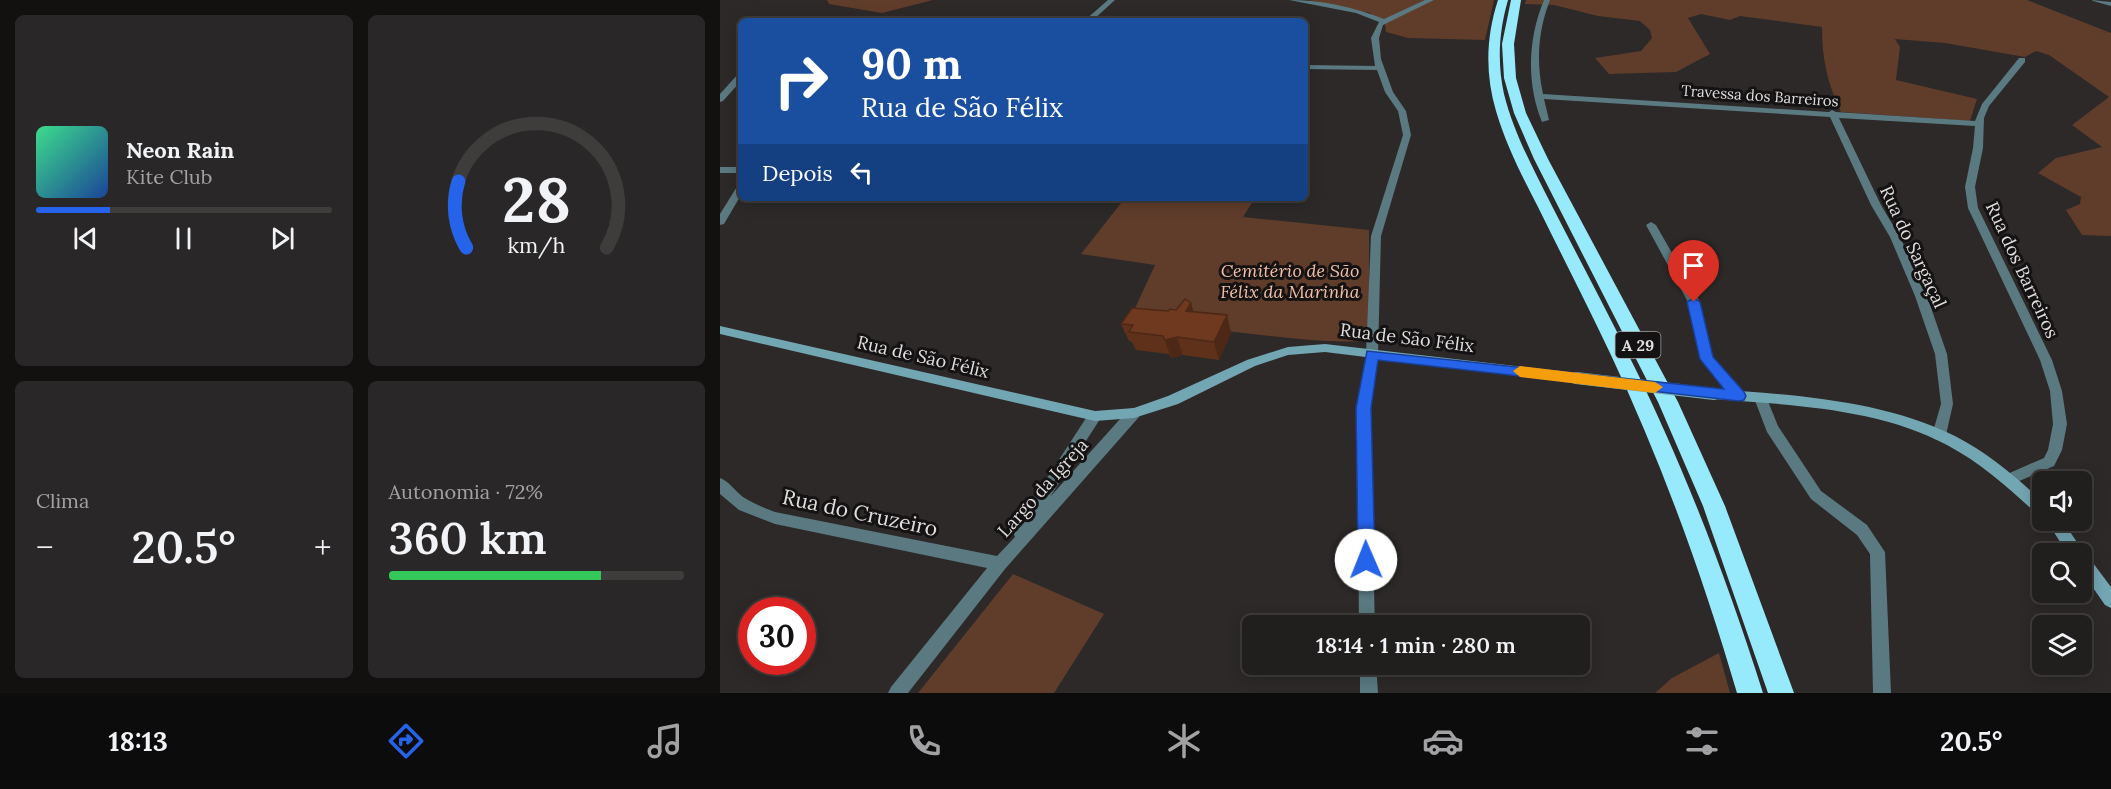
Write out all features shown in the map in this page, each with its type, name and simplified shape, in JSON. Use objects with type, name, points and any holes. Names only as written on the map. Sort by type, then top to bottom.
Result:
[{"type":"highway","name":"A 29","points":[[1503,0],[1494,44],[1495,77],[1504,111],[1522,161],[1641,400],[1686,504],[1750,693]]},
{"type":"highway","name":"A 29","points":[[1516,0],[1508,45],[1510,78],[1520,113],[1541,159],[1668,402],[1714,506],[1781,693]]},
{"type":"main road","name":"Rua de São Félix","points":[[720,330],[1095,416],[1134,413],[1173,400],[1251,363],[1288,351],[1325,348],[1853,409],[1890,417],[1939,435],[2010,479],[2032,500]]},
{"type":"main road","points":[[2092,574],[2111,600]]},
{"type":"street","points":[[1091,18],[1112,0]]},
{"type":"street","points":[[1292,0],[1358,11],[1385,22]]},
{"type":"street","points":[[1367,615],[1364,408],[1372,354],[1376,236],[1407,135],[1402,111],[1389,92],[1380,68],[1375,38],[1380,24],[1431,0]]},
{"type":"street","points":[[1545,120],[1532,50],[1547,0]]},
{"type":"street","points":[[2095,0],[2111,4]]},
{"type":"street","name":"Rua dos Barreiros","points":[[2010,479],[2049,462],[2055,450],[2060,424],[2056,392],[2046,360],[1973,208],[1970,187],[1978,148],[1979,124],[1985,106],[2022,60]]},
{"type":"street","points":[[1308,67],[1380,68]]},
{"type":"street","points":[[720,99],[738,79]]},
{"type":"street","name":"Travessa dos Barreiros","points":[[1539,96],[1979,124]]},
{"type":"street","name":"Rua do Sargaçal","points":[[1832,114],[1876,205],[1895,237],[1921,296],[1941,354],[1947,404],[1939,435]]},
{"type":"street","points":[[720,170],[738,170]]},
{"type":"street","points":[[720,222],[738,192]]},
{"type":"street","points":[[1651,225],[1694,302],[1707,359],[1739,396]]},
{"type":"street","points":[[1760,398],[1772,428],[1816,495],[1862,530],[1877,552],[1882,693]]},
{"type":"street","name":"Largo da Igreja","points":[[1000,564],[1134,413]]},
{"type":"street","name":"Largo da Igreja","points":[[1000,564],[1095,416]]},
{"type":"street","name":"Rua do Cruzeiro","points":[[720,484],[732,499],[752,510],[775,518],[1000,564]]},
{"type":"street","points":[[897,693],[1000,564]]},
{"type":"street","points":[[1368,675],[1369,693]]},
{"type":"green space","points":[[827,0],[933,0],[882,13],[829,4]]},
{"type":"green space","points":[[1307,0],[1494,0],[1485,40],[1408,38],[1386,32],[1385,24],[1370,13]]},
{"type":"green space","points":[[1526,0],[2027,0],[2111,33],[2111,236],[2082,235],[2066,210],[2080,204],[2081,197],[2038,173],[2056,158],[2102,147],[2072,125],[2109,97],[2049,55],[2036,51],[2025,57],[1945,43],[1895,39],[1900,47],[1896,80],[1977,99],[1970,121],[1841,112],[1826,70],[1822,27],[1740,16],[1730,20],[1701,14],[1688,18],[1710,54],[1676,72],[1609,74],[1595,58],[1641,51],[1652,38],[1650,30],[1640,21],[1598,16],[1554,5],[1525,4]]},
{"type":"green space","name":"Cemitério de São Félix da Marinha","points":[[1123,201],[1253,201],[1243,217],[1369,230],[1369,335],[1364,341],[1342,341],[1193,329],[1124,332],[1155,265],[1081,254]]},
{"type":"green space","points":[[1013,574],[1104,614],[1054,693],[918,693]]},
{"type":"green space","points":[[1719,653],[1730,693],[1655,693],[1672,678]]},
{"type":"building","points":[[1185,299],[1191,303],[1186,311],[1227,315],[1214,342],[1177,337],[1165,340],[1163,336],[1129,332],[1133,325],[1121,324],[1132,308],[1176,310]]},
{"type":"slow traffic","points":[[1520,371],[1655,387]]},
{"type":"route","points":[[1366,560],[1364,408],[1372,354],[1739,396],[1707,359],[1694,302]]}]
